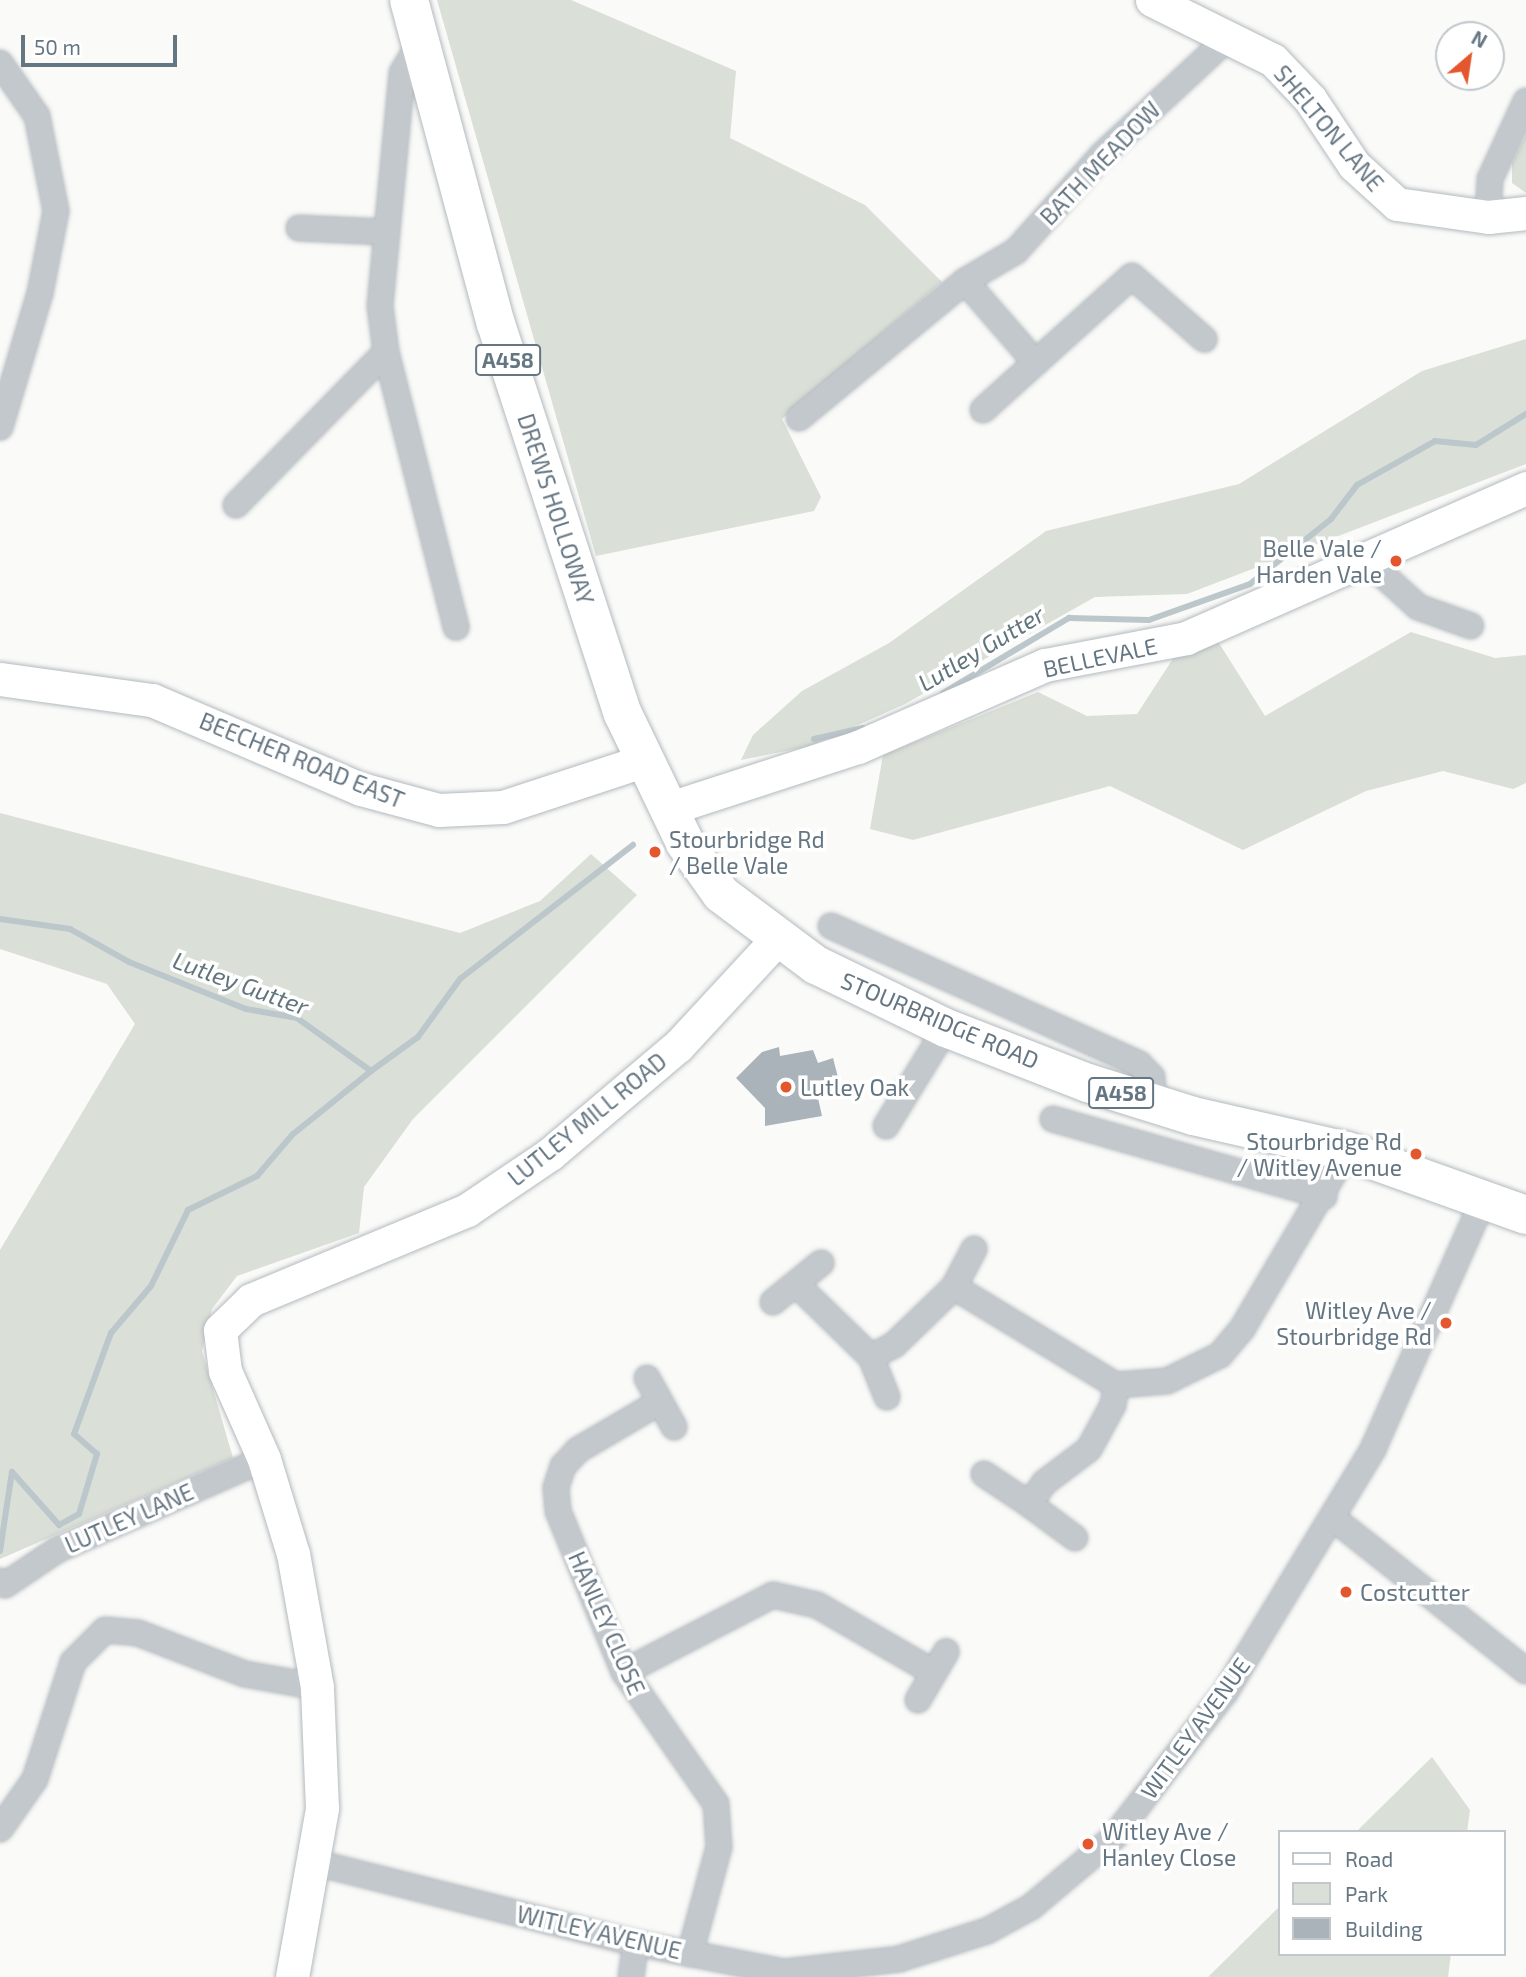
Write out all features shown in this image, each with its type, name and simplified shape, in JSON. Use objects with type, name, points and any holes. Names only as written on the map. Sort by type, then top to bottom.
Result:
[{"type":"highway","name":"DREWS HOLLOWAY","points":[[409,0],[496,324],[643,761],[667,809]]},
{"type":"highway","name":"STOURBRIDGE ROAD","points":[[667,809],[712,884],[776,940],[946,1028],[1154,1104],[1347,1151],[1484,1198],[1526,1216]]},
{"type":"street","name":"SHELTON LANE","points":[[1173,5],[1290,74],[1376,190],[1428,212],[1488,217],[1526,213]]},
{"type":"street","name":"BATH MEADOW","points":[[799,418],[965,281],[1016,251],[1103,154],[1229,37]]},
{"type":"street","points":[[420,43],[402,73],[384,232],[380,306],[386,352],[456,626]]},
{"type":"street","points":[[0,63],[37,116],[55,211],[40,293],[0,427]]},
{"type":"street","points":[[1488,217],[1490,178],[1526,101]]},
{"type":"street","points":[[299,228],[384,232]]},
{"type":"street","points":[[983,410],[1132,276],[1203,339]]},
{"type":"street","points":[[965,281],[1036,363]]},
{"type":"street","points":[[236,505],[386,352]]},
{"type":"street","name":"BELLEVALE","points":[[667,809],[858,747],[1045,665],[1186,638],[1283,600],[1362,556],[1526,488]]},
{"type":"street","points":[[1362,556],[1419,607],[1471,626]]},
{"type":"street","name":"BEECHER ROAD EAST","points":[[0,679],[152,700],[361,789],[439,810],[503,807],[643,761]]},
{"type":"street","name":"STOURBRIDGE ROAD","points":[[831,926],[1139,1064],[1153,1077],[1154,1104]]},
{"type":"street","name":"LUTLEY MILL ROAD","points":[[264,1459],[225,1371],[220,1330],[243,1304],[467,1210],[550,1154],[678,1046],[776,940]]},
{"type":"street","points":[[886,1126],[946,1028]]},
{"type":"street","points":[[1053,1119],[1324,1196]]},
{"type":"street","points":[[954,1287],[1115,1385],[1167,1381],[1220,1355],[1324,1196],[1347,1151]]},
{"type":"street","name":"WITLEY AVENUE","points":[[317,1863],[636,1943],[784,1972],[842,1969],[948,1945],[1031,1907],[1114,1837],[1226,1691],[1332,1518],[1402,1388],[1484,1198]]},
{"type":"street","points":[[871,1357],[894,1345],[954,1287],[974,1249]]},
{"type":"street","points":[[773,1302],[798,1286],[821,1263]]},
{"type":"street","points":[[798,1286],[871,1357],[887,1397]]},
{"type":"street","points":[[647,1378],[658,1403],[674,1427]]},
{"type":"street","points":[[1029,1504],[1044,1483],[1089,1449],[1113,1405],[1115,1385]]},
{"type":"street","name":"HANLEY CLOSE","points":[[658,1403],[578,1450],[563,1466],[556,1488],[558,1511],[624,1672],[716,1804],[719,1847],[690,1954]]},
{"type":"street","points":[[264,1459],[293,1554],[317,1687],[322,1808],[317,1863],[292,1977]]},
{"type":"street","name":"LUTLEY LANE","points":[[0,1581],[5,1585],[57,1550],[264,1459]]},
{"type":"street","points":[[984,1474],[1075,1538]]},
{"type":"street","points":[[1332,1518],[1526,1671]]},
{"type":"street","points":[[624,1672],[744,1607],[782,1595],[817,1605],[939,1662],[918,1700]]},
{"type":"street","points":[[0,1829],[35,1779],[73,1662],[105,1630],[138,1633],[245,1674],[317,1687]]},
{"type":"street","points":[[631,1977],[636,1943]]},
{"type":"green space","points":[[437,0],[571,0],[736,71],[730,138],[865,205],[942,282],[782,419],[821,497],[814,511],[596,556]]},
{"type":"green space","points":[[1526,134],[1526,193],[1512,183],[1512,163]]},
{"type":"green space","points":[[1526,339],[1526,464],[1187,594],[1095,597],[905,704],[811,746],[741,760],[753,735],[802,691],[889,643],[1046,531],[1239,484],[1422,371]]},
{"type":"green space","points":[[1212,632],[1265,716],[1411,632],[1495,658],[1526,655],[1526,783],[1513,789],[1443,771],[1366,791],[1243,850],[1110,786],[913,840],[870,829],[883,755],[1038,692],[1087,716],[1137,714],[1178,651]]},
{"type":"green space","points":[[0,813],[460,933],[540,901],[591,854],[637,895],[413,1119],[364,1187],[359,1233],[237,1276],[212,1309],[202,1351],[233,1458],[0,1559],[0,1250],[135,1024],[107,984],[0,949]]},
{"type":"green space","points":[[1432,1757],[1470,1810],[1467,1830],[1358,1830]]},
{"type":"green space","points":[[1278,1908],[1278,1956],[1451,1956],[1448,1977],[1208,1977]]},
{"type":"building","name":"Lutley Oak","points":[[779,1047],[780,1056],[813,1050],[818,1063],[833,1058],[840,1085],[816,1089],[822,1116],[765,1126],[765,1108],[736,1078],[762,1052]]},
{"type":"waterway","name":"Lutley Gutter","points":[[943,693],[1069,618],[1149,620],[1250,584],[1331,519],[1357,485],[1435,441],[1476,445],[1526,414]]},
{"type":"waterway","name":"Lutley Gutter","points":[[814,739],[863,728]]},
{"type":"waterway","name":"Lutley Gutter","points":[[0,919],[70,929],[129,962],[246,1009],[297,1018],[371,1071],[418,1037],[460,979],[633,845]]},
{"type":"waterway","points":[[0,1551],[12,1472],[59,1525],[79,1514],[97,1454],[74,1434],[111,1333],[151,1286],[188,1210],[257,1176],[292,1135],[371,1071]]},
{"type":"place","name":"Belle Vale / Harden Vale","points":[[1396,561]]},
{"type":"place","name":"Stourbridge Rd / Belle Vale","points":[[655,852]]},
{"type":"place","name":"Lutley Oak","points":[[786,1087]]},
{"type":"place","name":"Stourbridge Rd / Witley Avenue","points":[[1416,1154]]},
{"type":"place","name":"Witley Ave / Stourbridge Rd","points":[[1446,1323]]},
{"type":"place","name":"Costcutter","points":[[1346,1592]]},
{"type":"place","name":"Witley Ave / Hanley Close","points":[[1088,1844]]}]
